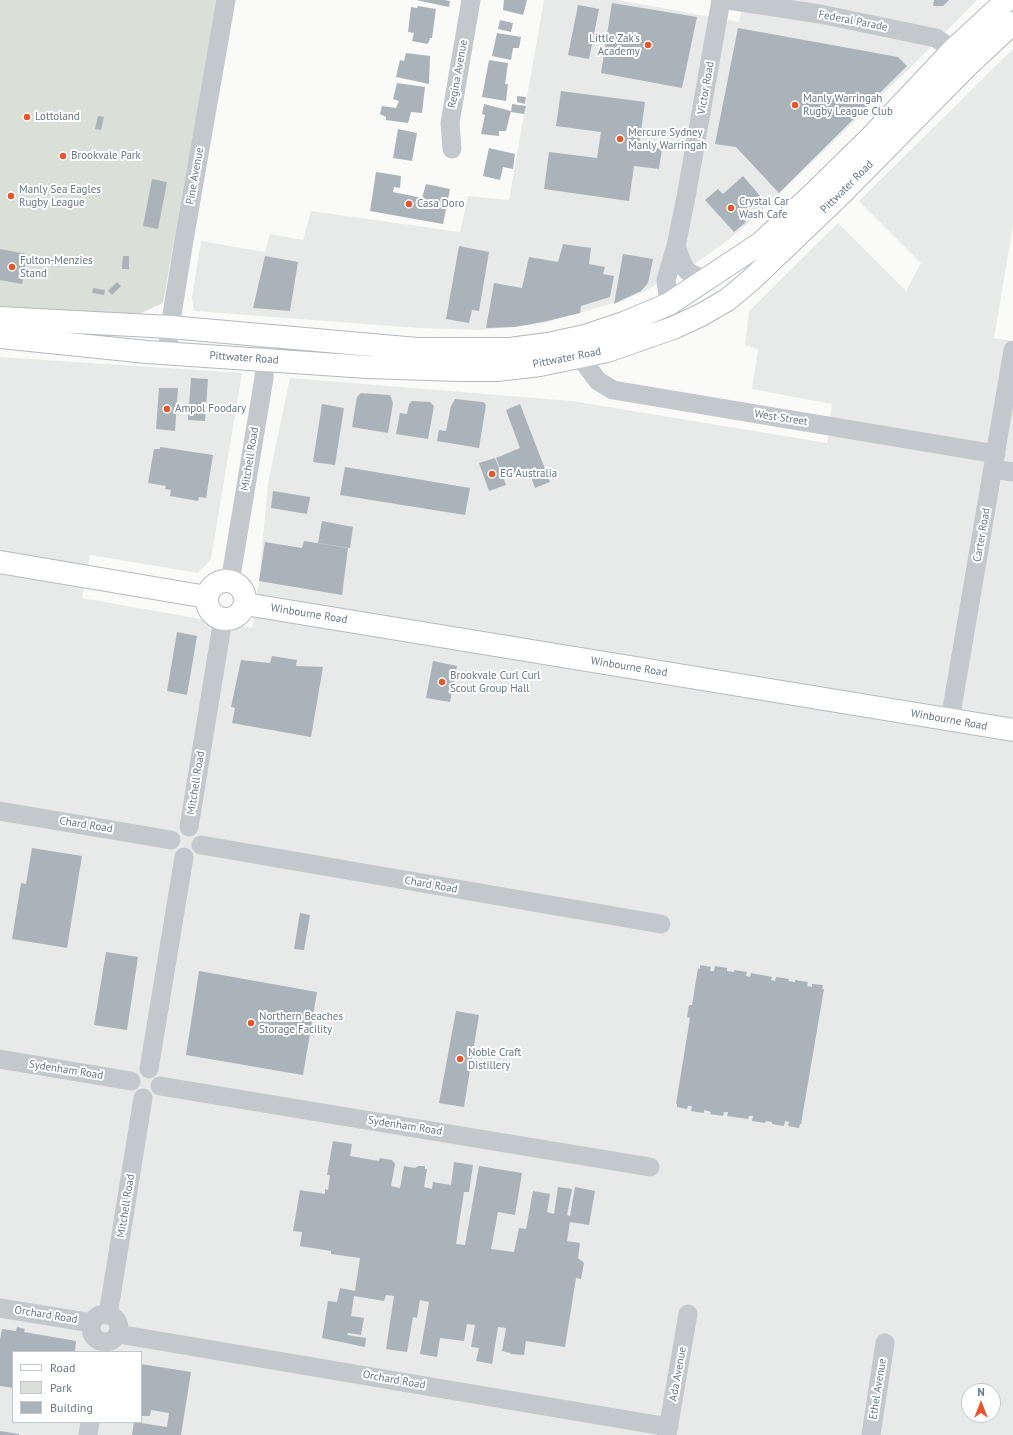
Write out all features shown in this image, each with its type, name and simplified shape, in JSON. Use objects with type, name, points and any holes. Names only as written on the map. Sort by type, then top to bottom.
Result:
[{"type":"main road","name":"Pittwater Road","points":[[0,337],[167,353],[367,367],[460,370],[497,370],[540,365],[580,357],[633,343],[673,328],[701,315],[727,300],[751,280],[841,194],[960,59],[1007,0]]},
{"type":"main road","name":"Pittwater Road","points":[[0,318],[170,327],[418,349],[510,349],[548,344],[585,336],[624,323],[669,304],[761,243],[872,136],[960,59],[1013,23]]},
{"type":"main road","points":[[669,304],[701,315]]},
{"type":"main road","points":[[0,562],[207,597]]},
{"type":"main road","points":[[224,582],[230,582],[237,585],[242,590],[245,597],[245,604],[239,614],[229,619],[223,619],[212,614],[207,603],[207,597],[213,586],[224,582]]},
{"type":"main road","name":"Winbourne Road","points":[[245,604],[1013,730]]},
{"type":"street","name":"Pine Avenue","points":[[167,353],[170,327],[226,0]]},
{"type":"street","name":"Regina Avenue","points":[[452,149],[450,123],[471,0]]},
{"type":"street","name":"Victor Road","points":[[669,304],[666,280],[676,246],[686,197],[721,0]]},
{"type":"street","name":"Federal Parade","points":[[728,0],[820,14],[936,38],[960,59]]},
{"type":"street","points":[[676,246],[684,268],[687,272],[692,276],[707,279]]},
{"type":"street","name":"Mitchell Road","points":[[230,582],[264,378],[266,336]]},
{"type":"street","name":"Carter Road","points":[[950,720],[1013,350]]},
{"type":"street","name":"West Street","points":[[580,357],[598,381],[613,390],[995,461],[1013,472]]},
{"type":"street","name":"Mitchell Road","points":[[189,827],[223,619]]},
{"type":"street","name":"Chard Road","points":[[0,811],[171,840]]},
{"type":"street","points":[[189,827],[198,834],[201,845],[195,854],[184,857],[179,855],[174,850],[171,840],[177,830],[180,828],[189,827]]},
{"type":"street","name":"Chard Road","points":[[201,845],[661,924]]},
{"type":"street","points":[[149,1069],[184,857]]},
{"type":"street","name":"Sydenham Road","points":[[0,1059],[132,1081]]},
{"type":"street","points":[[149,1069],[159,1076],[160,1089],[155,1095],[143,1098],[134,1092],[132,1081],[134,1074],[141,1070],[149,1069]]},
{"type":"street","name":"Sydenham Road","points":[[160,1086],[650,1167]]},
{"type":"street","name":"Mitchell Road","points":[[100,1319],[143,1098]]},
{"type":"street","name":"Orchard Road","points":[[0,1308],[100,1319]]},
{"type":"street","name":"Ada Avenue","points":[[668,1431],[688,1314]]},
{"type":"street","points":[[112,1316],[118,1322],[119,1330],[108,1343],[100,1341],[93,1335],[91,1327],[100,1319],[112,1316]]},
{"type":"street","name":"Orchard Road","points":[[108,1343],[668,1431]]},
{"type":"street","name":"Ethel Avenue","points":[[870,1435],[885,1343]]},
{"type":"street","points":[[88,1435],[90,1423]]},
{"type":"shaded area","points":[[544,0],[618,0],[739,22],[744,0],[977,0],[915,63],[753,219],[728,240],[696,263],[641,293],[607,305],[540,324],[479,330],[419,328],[194,311],[192,298],[201,241],[265,252],[270,234],[303,240],[311,211],[460,232],[468,196],[509,200]]},
{"type":"shaded area","points":[[1013,49],[1013,225],[994,338],[1013,341],[1013,1435],[0,1435],[0,357],[242,373],[211,559],[198,573],[90,555],[82,598],[252,628],[259,581],[268,483],[290,378],[572,401],[827,443],[832,404],[752,389],[758,349],[745,345],[749,311],[838,223],[906,291],[921,263],[859,201]]},
{"type":"green space","name":"Brookvale Park","points":[[0,0],[217,0],[163,303],[137,315],[0,307]]},
{"type":"building","points":[[416,0],[444,0],[450,1],[449,7]]},
{"type":"building","points":[[504,0],[527,0],[523,15],[503,10]]},
{"type":"building","points":[[934,0],[949,0],[943,6],[933,6]]},
{"type":"building","name":"Little Zak's Academy","points":[[612,3],[697,17],[682,88],[601,73]]},
{"type":"building","points":[[578,5],[599,9],[589,59],[568,55]]},
{"type":"building","points":[[418,6],[436,9],[432,38],[430,38],[428,44],[412,41],[414,33],[408,32],[411,7],[417,8]]},
{"type":"building","points":[[500,20],[513,23],[511,32],[498,29]]},
{"type":"building","name":"Manly Warringah Rugby League Club","points":[[738,28],[898,57],[907,66],[779,193],[736,147],[715,144]]},
{"type":"building","points":[[497,33],[521,37],[519,48],[513,48],[511,60],[492,56]]},
{"type":"building","points":[[406,53],[430,56],[429,84],[396,77],[400,60],[404,61]]},
{"type":"building","points":[[489,60],[508,63],[505,84],[508,84],[506,101],[482,97]]},
{"type":"building","points":[[397,83],[425,87],[422,113],[411,112],[408,123],[386,120],[386,117],[380,114],[382,106],[396,108],[399,101],[393,99]]},
{"type":"building","name":"Mercure Sydney Manly Warringah","points":[[561,91],[645,102],[639,146],[662,149],[659,169],[634,166],[629,201],[544,189],[549,152],[597,158],[601,132],[556,126]]},
{"type":"building","points":[[517,96],[526,97],[525,104],[517,102]]},
{"type":"building","points":[[484,104],[511,111],[506,131],[499,131],[499,136],[481,134],[485,115],[482,114]]},
{"type":"building","points":[[512,104],[526,106],[524,114],[511,112]]},
{"type":"building","points":[[98,116],[104,117],[101,130],[95,129]]},
{"type":"building","points":[[398,129],[417,133],[412,161],[393,158]]},
{"type":"building","points":[[489,148],[515,154],[513,169],[503,167],[500,180],[483,176]]},
{"type":"building","name":"Casa Doro","points":[[376,172],[401,176],[400,188],[394,187],[393,192],[422,198],[426,184],[450,189],[443,224],[370,211]]},
{"type":"building","name":"Crystal Car Wash Cafe","points":[[743,176],[762,198],[741,217],[746,222],[734,232],[705,200],[718,189],[723,194]]},
{"type":"building","points":[[152,179],[167,182],[158,229],[143,226]]},
{"type":"building","points":[[563,244],[591,248],[589,264],[605,267],[603,274],[614,276],[610,297],[581,306],[580,313],[515,327],[486,328],[494,283],[522,288],[529,257],[558,262]]},
{"type":"building","points":[[459,246],[489,252],[479,311],[472,310],[469,323],[446,319]]},
{"type":"building","name":"Fulton-Menzies Stand","points":[[0,249],[27,254],[22,284],[0,280]]},
{"type":"building","points":[[623,254],[653,259],[648,283],[641,291],[614,304]]},
{"type":"building","points":[[123,256],[129,256],[129,269],[122,269]]},
{"type":"building","points":[[265,256],[298,262],[290,311],[253,308]]},
{"type":"building","points":[[117,282],[121,286],[112,295],[108,291]]},
{"type":"building","points":[[93,288],[105,290],[104,295],[92,293]]},
{"type":"building","points":[[191,378],[208,379],[205,421],[188,420]]},
{"type":"building","name":"Ampol Foodary","points":[[159,388],[178,388],[175,431],[156,429]]},
{"type":"building","points":[[361,393],[390,395],[393,403],[388,433],[352,427],[357,397]]},
{"type":"building","points":[[455,399],[483,402],[486,405],[479,448],[437,441],[439,430],[446,431],[451,406]]},
{"type":"building","points":[[412,401],[430,402],[434,406],[428,439],[396,434],[400,413],[407,414],[409,404]]},
{"type":"building","points":[[322,404],[344,408],[335,465],[313,462]]},
{"type":"building","points":[[520,404],[550,482],[535,488],[528,468],[504,478],[496,458],[520,448],[506,410]]},
{"type":"building","points":[[160,447],[213,455],[206,498],[199,497],[198,501],[170,496],[171,490],[165,489],[166,486],[148,483],[154,449],[160,449]]},
{"type":"building","name":"EG Australia","points":[[495,458],[506,485],[489,491],[479,463]]},
{"type":"building","points":[[345,467],[470,488],[465,515],[340,495]]},
{"type":"building","points":[[273,491],[310,497],[307,514],[271,508]]},
{"type":"building","points":[[322,521],[353,527],[350,548],[318,543]]},
{"type":"building","points":[[304,541],[348,548],[342,595],[259,581],[265,542],[302,548]]},
{"type":"building","points":[[177,632],[197,636],[187,695],[167,691]]},
{"type":"building","points":[[272,656],[297,660],[296,666],[323,667],[311,737],[232,723],[235,708],[231,707],[241,660],[270,663]]},
{"type":"building","name":"Brookvale Curl Curl Scout Group Hall","points":[[433,661],[457,666],[450,702],[426,698]]},
{"type":"building","points":[[32,848],[82,856],[67,948],[12,939],[21,883],[26,884]]},
{"type":"building","points":[[300,913],[310,915],[304,950],[294,949]]},
{"type":"building","points":[[106,952],[138,957],[127,1030],[94,1025]]},
{"type":"building","points":[[700,965],[711,967],[710,971],[714,971],[715,966],[727,968],[727,971],[734,972],[734,970],[747,972],[746,976],[750,977],[751,973],[772,977],[771,980],[775,981],[776,977],[789,979],[788,981],[795,982],[795,980],[808,982],[807,986],[812,987],[812,984],[823,985],[822,989],[824,989],[801,1124],[799,1128],[788,1126],[789,1122],[785,1121],[784,1126],[772,1124],[772,1122],[766,1121],[765,1123],[752,1121],[753,1116],[749,1116],[748,1119],[727,1116],[728,1112],[724,1112],[723,1116],[710,1114],[711,1112],[704,1110],[704,1113],[691,1111],[692,1106],[688,1106],[687,1109],[677,1107],[676,1104],[690,1018],[687,1017],[689,1005],[692,1005],[698,968],[700,969]]},
{"type":"building","name":"Northern Beaches Storage Facility","points":[[199,971],[317,992],[303,1075],[186,1055]]},
{"type":"building","name":"Noble Craft Distillery","points":[[456,1011],[479,1015],[464,1107],[439,1103]]},
{"type":"building","points":[[333,1141],[352,1144],[350,1156],[379,1161],[380,1158],[392,1160],[395,1164],[391,1186],[400,1188],[404,1166],[415,1168],[418,1166],[425,1166],[425,1169],[427,1169],[424,1187],[432,1189],[433,1182],[451,1185],[454,1162],[473,1165],[469,1192],[464,1192],[456,1244],[465,1245],[479,1166],[522,1173],[515,1215],[498,1212],[491,1249],[514,1252],[519,1228],[526,1229],[533,1191],[550,1194],[547,1212],[554,1214],[558,1187],[572,1189],[567,1215],[570,1216],[575,1187],[595,1191],[589,1225],[570,1222],[567,1241],[580,1243],[578,1258],[584,1263],[581,1279],[576,1278],[565,1347],[526,1341],[524,1355],[510,1354],[502,1351],[506,1328],[498,1327],[492,1364],[476,1361],[479,1348],[471,1347],[475,1325],[467,1324],[464,1341],[440,1338],[437,1357],[420,1354],[429,1302],[420,1300],[417,1318],[413,1317],[407,1352],[386,1349],[394,1296],[386,1295],[384,1301],[354,1296],[351,1316],[364,1318],[361,1335],[348,1333],[347,1335],[366,1338],[365,1347],[322,1338],[328,1301],[337,1302],[340,1288],[355,1291],[360,1258],[331,1254],[331,1251],[300,1246],[302,1232],[293,1231],[300,1190],[325,1194],[325,1189],[328,1190],[330,1175],[327,1175]]},
{"type":"building","points":[[17,1327],[25,1329],[24,1332],[76,1341],[75,1351],[12,1351],[12,1388],[0,1386],[0,1340],[2,1329],[16,1331]]},
{"type":"building","points":[[142,1364],[191,1372],[181,1435],[132,1435],[134,1423],[167,1427],[169,1413],[151,1410],[150,1416],[142,1416]]},
{"type":"building","points":[[0,1431],[19,1434],[19,1435],[0,1435]]},
{"type":"place","name":"Little Zak's Academy","points":[[648,45]]},
{"type":"place","name":"Manly Warringah Rugby League Club","points":[[795,105]]},
{"type":"place","name":"Lottoland","points":[[27,117]]},
{"type":"place","name":"Mercure Sydney Manly Warringah","points":[[620,139]]},
{"type":"place","name":"Brookvale Park","points":[[63,156]]},
{"type":"place","name":"Manly Sea Eagles Rugby League","points":[[11,196]]},
{"type":"place","name":"Casa Doro","points":[[409,204]]},
{"type":"place","name":"Crystal Car Wash Cafe","points":[[731,208]]},
{"type":"place","name":"Fulton-Menzies Stand","points":[[12,267]]},
{"type":"place","name":"Ampol Foodary","points":[[167,409]]},
{"type":"place","name":"EG Australia","points":[[492,474]]},
{"type":"place","name":"Brookvale Curl Curl Scout Group Hall","points":[[442,682]]},
{"type":"place","name":"Northern Beaches Storage Facility","points":[[251,1023]]},
{"type":"place","name":"Noble Craft Distillery","points":[[460,1059]]}]
